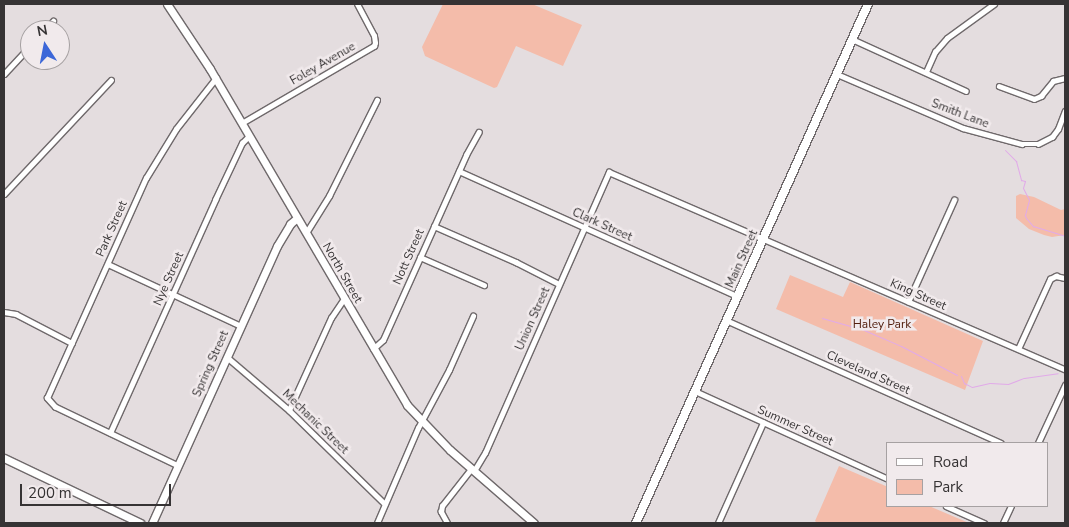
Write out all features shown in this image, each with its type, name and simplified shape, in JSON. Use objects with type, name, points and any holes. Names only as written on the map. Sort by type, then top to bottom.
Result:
[{"type":"main road","name":"North Street","points":[[167,4],[216,78],[404,400],[421,422],[472,470],[534,523]]},
{"type":"main road","name":"Main Street","points":[[636,523],[868,4]]},
{"type":"main road","name":"Spring Street","points":[[152,523],[281,238],[290,224],[298,218]]},
{"type":"main road","points":[[4,458],[140,523]]},
{"type":"street","name":"Foley Avenue","points":[[242,123],[374,46],[374,36],[357,4]]},
{"type":"street","points":[[926,72],[935,52],[947,38],[994,4]]},
{"type":"street","points":[[852,39],[966,91]]},
{"type":"street","points":[[4,74],[20,57]]},
{"type":"street","name":"Smith Lane","points":[[837,74],[963,128],[1022,144],[1038,144],[1052,137],[1058,129],[1065,111]]},
{"type":"street","name":"Park Street","points":[[110,433],[55,407],[48,400],[156,159],[176,129],[216,78]]},
{"type":"street","points":[[999,86],[1026,98],[1034,99],[1041,96],[1053,81],[1065,78]]},
{"type":"street","points":[[4,194],[111,80]]},
{"type":"street","points":[[306,233],[329,196],[376,100]]},
{"type":"street","name":"Nott Street","points":[[373,349],[383,340],[459,171],[479,132]]},
{"type":"street","name":"Nye Street","points":[[110,433],[238,151],[242,143],[250,136]]},
{"type":"street","name":"Clark Street","points":[[459,171],[737,296]]},
{"type":"street","name":"King Street","points":[[608,172],[1065,369]]},
{"type":"street","name":"Union Street","points":[[447,523],[441,512],[442,506],[485,453],[608,172]]},
{"type":"street","points":[[908,302],[954,200]]},
{"type":"street","points":[[434,226],[516,262],[559,284]]},
{"type":"street","points":[[420,257],[484,285]]},
{"type":"street","points":[[108,264],[241,326]]},
{"type":"street","points":[[1018,349],[1050,279],[1055,276],[1065,278]]},
{"type":"street","points":[[289,410],[327,325],[344,299]]},
{"type":"street","points":[[4,312],[16,314],[72,343]]},
{"type":"street","points":[[377,523],[421,422],[442,384],[474,316]]},
{"type":"street","name":"Cleveland Street","points":[[726,320],[999,442]]},
{"type":"street","name":"Mechanic Street","points":[[227,357],[289,410],[385,504]]},
{"type":"street","points":[[1038,442],[1065,385]]},
{"type":"street","name":"Summer Street","points":[[695,391],[886,478]]},
{"type":"street","points":[[718,523],[763,423]]},
{"type":"street","points":[[110,433],[178,466]]},
{"type":"street","points":[[948,507],[984,523]]},
{"type":"street","points":[[1003,523],[1011,507]]},
{"type":"green space","points":[[443,4],[532,4],[582,25],[563,66],[516,46],[497,87],[494,88],[425,56],[422,47]]},
{"type":"green space","points":[[1020,194],[1034,197],[1061,210],[1065,209],[1065,235],[1052,237],[1044,235],[1029,229],[1016,218],[1016,196]]},
{"type":"green space","name":"Haley Park","points":[[790,275],[843,297],[850,282],[983,341],[965,390],[776,309]]},
{"type":"green space","points":[[839,466],[886,486],[886,507],[931,507],[969,523],[817,523],[815,521]]},
{"type":"waterway","points":[[1005,150],[1016,161],[1021,180],[1025,181],[1023,188],[1029,200],[1026,218],[1033,226],[1065,236]]},
{"type":"waterway","points":[[822,318],[864,330],[901,346],[957,375]]},
{"type":"waterway","points":[[961,376],[964,383],[972,387],[990,383],[1008,384],[1024,378],[1058,373]]}]
